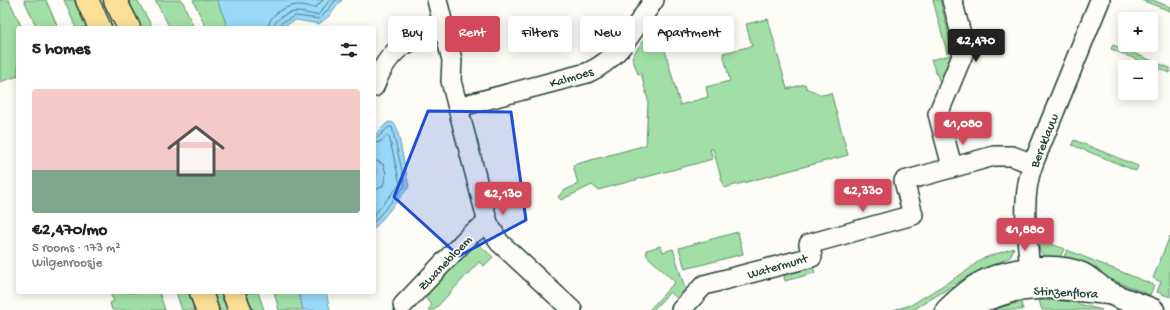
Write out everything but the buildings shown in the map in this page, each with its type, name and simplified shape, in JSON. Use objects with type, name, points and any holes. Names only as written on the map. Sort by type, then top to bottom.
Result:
[{"type":"main road","points":[[87,0],[99,26]]},
{"type":"main road","points":[[116,0],[128,26]]},
{"type":"main road","points":[[202,294],[207,310]]},
{"type":"main road","points":[[235,294],[240,310]]},
{"type":"street","points":[[437,0],[452,60],[451,81],[488,223],[499,242],[572,310]]},
{"type":"street","name":"Kalmoes","points":[[458,107],[587,73],[599,68],[619,52],[654,0]]},
{"type":"street","points":[[952,0],[965,49],[938,114],[952,166]]},
{"type":"street","name":"Bereklauw","points":[[1031,279],[1025,203],[1026,187],[1033,164],[1100,0]]},
{"type":"street","points":[[376,83],[383,67],[398,48],[407,42],[444,29]]},
{"type":"street","name":"Watermunt","points":[[681,310],[704,285],[812,257],[809,244],[913,215],[904,182],[938,173],[952,166],[1002,154],[1033,164]]},
{"type":"street","name":"Zwanebloem","points":[[403,305],[470,235],[488,223]]},
{"type":"street","name":"Stinzenflora","points":[[946,310],[970,289],[1002,275],[1031,279],[1048,287],[1110,293],[1153,310]]},
{"type":"street","name":"Stinzenflora","points":[[953,310],[1002,293],[1031,279]]},
{"type":"highlighted area","points":[[428,111],[511,112],[526,220],[459,256],[394,197]]},
{"type":"green space","points":[[0,0],[9,0],[21,26],[16,26],[16,77],[0,82]]},
{"type":"green space","points":[[24,0],[46,0],[57,26],[36,26]]},
{"type":"green space","points":[[64,0],[75,0],[86,26],[75,26]]},
{"type":"green space","points":[[126,0],[137,0],[152,26],[138,26]]},
{"type":"green space","points":[[155,0],[182,0],[193,26],[169,26]]},
{"type":"green space","points":[[193,0],[217,0],[227,26],[205,26]]},
{"type":"green space","points":[[933,0],[940,0],[953,51],[947,53]]},
{"type":"green space","points":[[1141,0],[1153,0],[1170,7],[1170,11]]},
{"type":"green space","points":[[768,19],[787,89],[805,84],[806,88],[822,95],[831,93],[848,155],[724,188],[713,149],[710,149],[713,159],[598,190],[592,185],[561,200],[558,197],[563,191],[578,184],[573,165],[646,145],[648,100],[641,73],[638,74],[632,57],[643,41],[643,52],[665,52],[680,105],[708,97],[706,87],[730,81],[723,53],[734,52],[734,50],[752,46],[746,24]]},
{"type":"green space","points":[[1113,45],[1118,47],[1118,52],[1111,49]]},
{"type":"green space","points":[[1118,52],[1130,52],[1150,60],[1138,60]]},
{"type":"green space","points":[[954,54],[941,85],[931,60]]},
{"type":"green space","points":[[1158,63],[1170,68],[1170,73],[1158,68]]},
{"type":"green space","points":[[1074,140],[1138,166],[1136,171],[1072,145]]},
{"type":"green space","points":[[738,232],[743,254],[685,269],[679,248]]},
{"type":"green space","points":[[1170,236],[1170,297],[1157,292],[1161,282],[1153,278]]},
{"type":"green space","points":[[1037,238],[1064,249],[1057,264],[1042,254]]},
{"type":"green space","points":[[476,242],[493,257],[484,266],[479,262],[434,310],[428,310],[432,305],[423,296]]},
{"type":"green space","points":[[661,246],[663,252],[673,249],[686,292],[679,300],[670,292],[653,310],[649,310],[675,282],[647,256],[646,250]]},
{"type":"green space","points":[[1014,248],[1010,257],[967,277],[913,310],[893,310],[911,305],[968,270],[981,259]]},
{"type":"green space","points":[[1067,250],[1154,285],[1150,295],[1081,267],[1061,264]]},
{"type":"green space","points":[[812,264],[815,273],[785,281],[783,272]]},
{"type":"green space","points":[[110,294],[160,294],[165,310],[112,310],[110,303],[114,301]]},
{"type":"green space","points":[[177,294],[191,294],[196,310],[182,310]]},
{"type":"green space","points":[[212,294],[224,294],[229,310],[217,310]]},
{"type":"green space","points":[[245,294],[259,294],[264,310],[250,310]]},
{"type":"green space","points":[[275,294],[299,294],[303,310],[279,310]]},
{"type":"green space","points":[[1039,300],[1067,301],[1102,310],[1042,310]]},
{"type":"green space","points":[[1021,302],[1023,310],[990,310]]},
{"type":"water","points":[[217,0],[342,0],[329,16],[319,24],[296,20],[284,26],[227,26]]},
{"type":"water","points":[[391,122],[395,124],[397,128],[409,187],[376,227],[376,134],[387,123]]},
{"type":"water","points":[[299,294],[326,294],[330,310],[303,310]]}]
